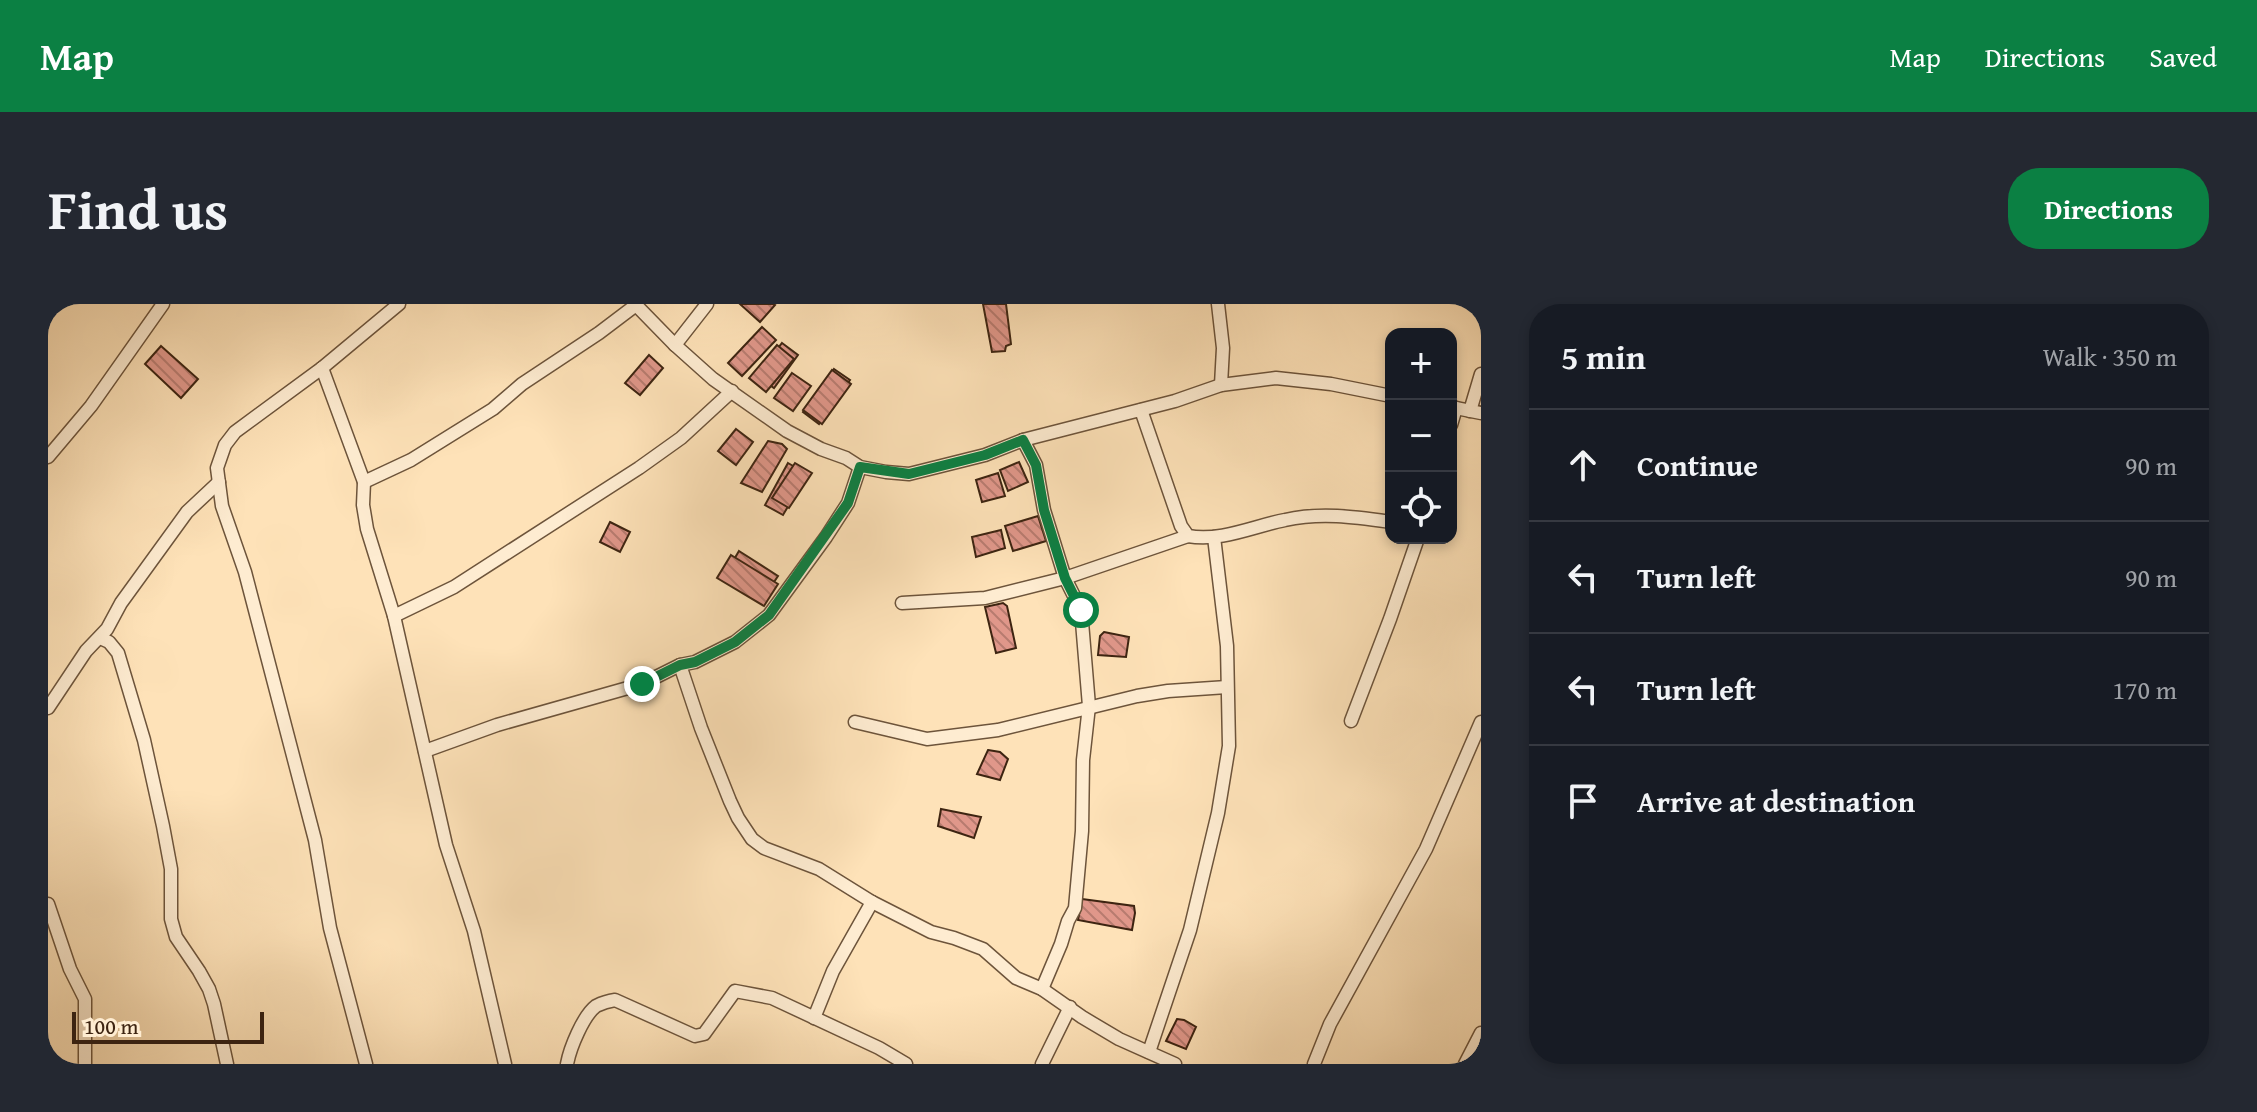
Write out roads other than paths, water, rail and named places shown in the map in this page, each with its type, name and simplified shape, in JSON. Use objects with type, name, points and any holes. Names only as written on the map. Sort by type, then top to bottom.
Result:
[{"type":"street","points":[[48,457],[91,406],[163,304]]},
{"type":"street","points":[[366,1064],[330,928],[315,840],[245,572],[222,506],[217,468],[225,445],[235,432],[322,368],[399,304]]},
{"type":"street","points":[[364,482],[411,460],[493,409],[522,384],[599,333],[635,304],[713,379],[787,431],[860,467],[909,474],[985,455],[1023,440],[1175,401],[1221,385],[1276,378],[1331,384],[1385,395]]},
{"type":"street","points":[[675,345],[707,304]]},
{"type":"street","points":[[1218,304],[1223,348],[1221,385]]},
{"type":"street","points":[[322,368],[364,482],[363,505],[367,529],[394,616],[446,845],[474,931],[505,1064]]},
{"type":"street","points":[[1476,412],[1481,374]]},
{"type":"street","points":[[394,616],[454,587],[639,468],[681,438],[732,391]]},
{"type":"street","points":[[1141,410],[1181,526],[1188,536]]},
{"type":"street","points":[[1023,440],[1036,465],[1044,510],[1065,578],[1081,610],[1089,706],[1075,908],[1042,989]]},
{"type":"street","points":[[425,751],[497,725],[642,684],[735,642],[769,615],[848,503],[860,467]]},
{"type":"street","points":[[48,708],[187,512],[219,482]]},
{"type":"street","points":[[902,603],[985,598],[1065,578],[1188,536],[1214,537],[1286,519],[1314,515],[1385,521]]},
{"type":"street","points":[[1149,1052],[1190,930],[1218,813],[1229,746],[1227,646],[1214,537]]},
{"type":"street","points":[[1351,721],[1416,544]]},
{"type":"street","points":[[100,638],[109,642],[118,653],[140,726],[171,869],[171,919],[176,937],[209,989],[227,1064]]},
{"type":"street","points":[[680,665],[730,801],[752,839],[764,848],[819,869],[872,902],[931,932],[983,949],[1016,978],[1042,989],[1119,1039],[1175,1064]]},
{"type":"street","points":[[855,722],[927,739],[998,730],[1089,706],[1168,691],[1227,687]]},
{"type":"street","points":[[1314,1064],[1330,1024],[1426,849],[1481,722]]},
{"type":"street","points":[[814,1018],[833,971],[872,902]]},
{"type":"street","points":[[48,904],[53,935],[85,999],[85,1064]]},
{"type":"street","points":[[567,1064],[571,1046],[593,1008],[615,1000],[695,1036],[704,1034],[735,991],[772,998],[879,1048],[906,1064]]},
{"type":"street","points":[[1042,1064],[1070,1007]]},
{"type":"street","points":[[1480,1064],[1467,1060],[1481,1033]]}]
